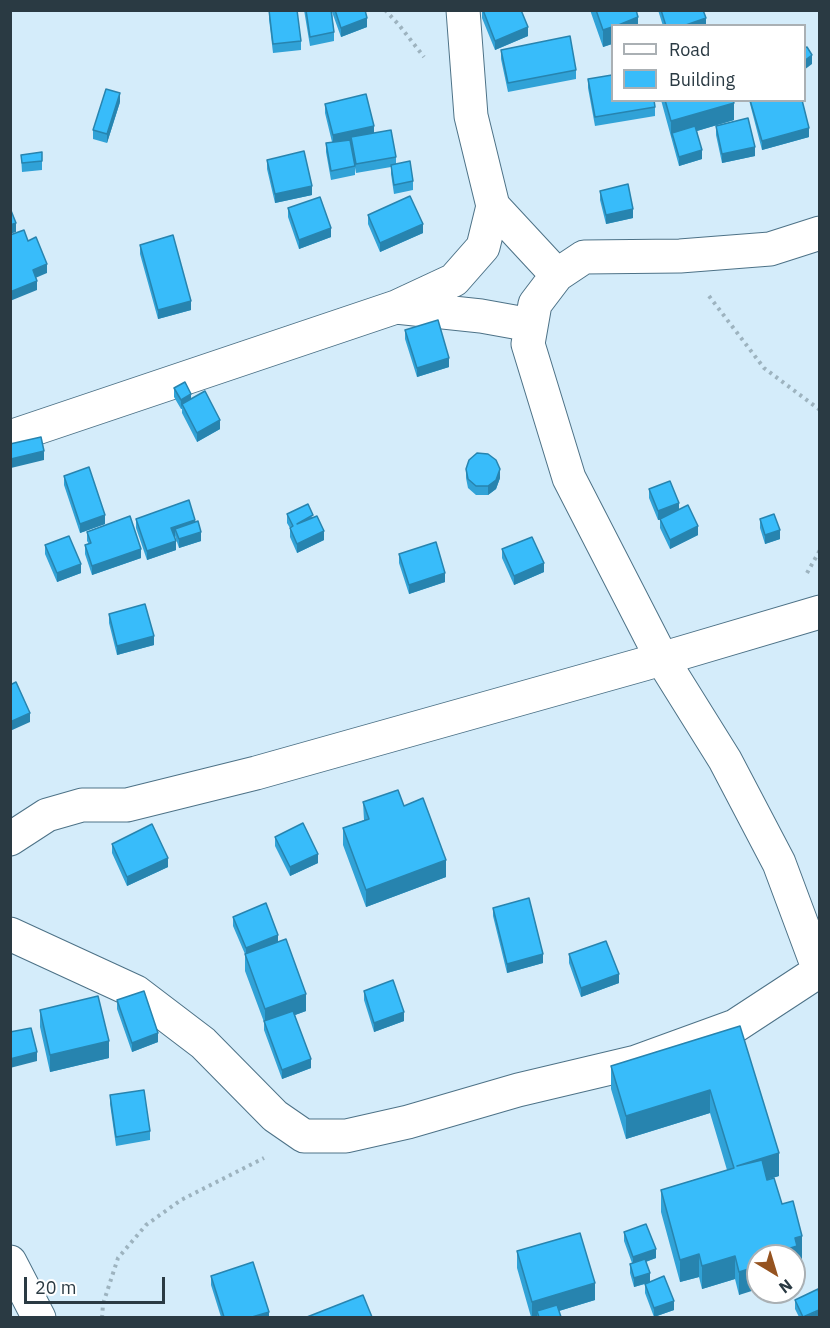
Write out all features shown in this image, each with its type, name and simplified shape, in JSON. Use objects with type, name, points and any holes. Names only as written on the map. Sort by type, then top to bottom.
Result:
[{"type":"street","points":[[10,437],[396,307],[454,280],[483,247],[493,206],[471,116],[463,10]]},
{"type":"street","points":[[493,206],[557,275]]},
{"type":"street","points":[[10,934],[136,992],[203,1043],[275,1116],[304,1136],[346,1136],[408,1122],[518,1090],[636,1062],[735,1026],[819,972],[778,863],[725,760],[662,659],[569,478],[528,344],[535,304],[557,275],[584,257],[680,256],[770,249],[819,232]]},
{"type":"street","points":[[396,307],[481,316],[531,325]]},
{"type":"street","points":[[10,839],[47,815],[73,807],[127,805],[256,773],[662,659],[819,612]]},
{"type":"street","points":[[10,1262],[39,1317]]},
{"type":"path","points":[[680,256],[764,368],[819,410]]},
{"type":"path","points":[[102,1317],[103,1304],[118,1258],[146,1226],[181,1200],[304,1136]]},
{"type":"building","points":[[269,10],[297,10],[301,41],[273,44]]},
{"type":"building","points":[[306,10],[331,10],[334,32],[310,37]]},
{"type":"building","points":[[335,10],[365,10],[367,18],[341,28]]},
{"type":"building","points":[[483,10],[521,10],[528,27],[495,41]]},
{"type":"building","points":[[596,10],[636,10],[638,17],[621,24],[611,24],[611,27],[603,30]]},
{"type":"building","points":[[661,10],[703,10],[706,18],[689,24],[665,24]]},
{"type":"building","points":[[570,36],[576,70],[508,83],[501,50]]},
{"type":"building","points":[[806,47],[812,55],[806,60]]},
{"type":"building","points":[[611,75],[611,102],[654,102],[655,107],[595,117],[588,79]]},
{"type":"building","points":[[106,89],[120,93],[107,134],[93,130]]},
{"type":"building","points":[[366,94],[374,126],[333,135],[325,104]]},
{"type":"building","points":[[666,102],[734,103],[671,121]]},
{"type":"building","points":[[751,102],[802,102],[809,128],[762,141]]},
{"type":"building","points":[[748,118],[755,147],[722,154],[716,126]]},
{"type":"building","points":[[695,126],[702,150],[679,157],[672,133]]},
{"type":"building","points":[[391,130],[396,157],[356,164],[351,137]]},
{"type":"building","points":[[350,140],[355,166],[331,171],[326,143]]},
{"type":"building","points":[[304,151],[312,186],[275,194],[267,160]]},
{"type":"building","points":[[42,152],[42,161],[22,163],[21,155]]},
{"type":"building","points":[[410,161],[413,181],[394,185],[391,165]]},
{"type":"building","points":[[628,184],[633,209],[606,215],[600,191]]},
{"type":"building","points":[[410,196],[423,224],[380,243],[368,215]]},
{"type":"building","points":[[320,197],[331,228],[299,240],[288,208]]},
{"type":"building","points":[[10,208],[16,223],[10,225]]},
{"type":"building","points":[[24,230],[28,241],[36,237],[47,264],[33,270],[37,281],[10,292],[10,235]]},
{"type":"building","points":[[173,235],[191,301],[158,310],[140,245]]},
{"type":"building","points":[[438,320],[449,358],[417,368],[405,330]]},
{"type":"building","points":[[185,382],[191,394],[181,400],[174,388]]},
{"type":"building","points":[[205,391],[220,420],[197,433],[182,404]]},
{"type":"building","points":[[41,437],[44,451],[11,459],[10,444]]},
{"type":"building","points":[[477,453],[488,454],[496,460],[500,469],[496,480],[488,486],[476,486],[468,479],[466,469],[469,460]]},
{"type":"building","points":[[89,467],[105,515],[80,524],[64,476]]},
{"type":"building","points":[[670,481],[679,503],[658,511],[649,489]]},
{"type":"building","points":[[189,500],[195,520],[171,528],[176,541],[147,551],[136,519]]},
{"type":"building","points":[[308,504],[313,515],[297,524],[317,516],[324,531],[297,544],[290,528],[293,526],[287,514]]},
{"type":"building","points":[[688,505],[698,526],[670,540],[660,519]]},
{"type":"building","points":[[774,514],[780,530],[765,535],[760,519]]},
{"type":"building","points":[[130,516],[141,549],[92,566],[85,545],[91,543],[87,532]]},
{"type":"building","points":[[198,521],[201,532],[179,539],[175,529]]},
{"type":"building","points":[[69,536],[81,564],[57,573],[45,545]]},
{"type":"building","points":[[532,537],[544,563],[514,576],[502,549]]},
{"type":"building","points":[[436,542],[445,573],[409,585],[399,554]]},
{"type":"building","points":[[145,604],[154,636],[117,646],[109,614]]},
{"type":"building","points":[[16,682],[30,713],[10,722],[10,685]]},
{"type":"building","points":[[398,790],[404,806],[423,798],[446,860],[366,890],[343,828],[369,819],[363,802]]},
{"type":"building","points":[[303,823],[318,854],[290,867],[275,837]]},
{"type":"building","points":[[152,824],[168,858],[127,877],[112,844]]},
{"type":"building","points":[[529,898],[543,954],[507,964],[493,908]]},
{"type":"building","points":[[266,903],[278,935],[246,948],[233,917]]},
{"type":"building","points":[[286,939],[306,994],[265,1009],[245,954]]},
{"type":"building","points":[[606,941],[619,974],[581,988],[569,954]]},
{"type":"building","points":[[393,980],[404,1012],[374,1023],[364,991]]},
{"type":"building","points":[[144,991],[158,1033],[132,1043],[117,1000]]},
{"type":"building","points":[[98,996],[109,1041],[50,1055],[40,1010]]},
{"type":"building","points":[[293,1011],[311,1059],[282,1070],[264,1021]]},
{"type":"building","points":[[740,1026],[779,1153],[737,1166],[762,1160],[767,1180],[774,1178],[782,1204],[793,1201],[802,1236],[795,1238],[796,1244],[746,1244],[746,1270],[739,1272],[735,1256],[702,1266],[699,1254],[680,1260],[661,1190],[734,1168],[710,1090],[626,1116],[611,1066]]},
{"type":"building","points":[[31,1028],[37,1052],[10,1059],[10,1032]]},
{"type":"building","points":[[144,1090],[150,1131],[116,1137],[110,1095]]},
{"type":"building","points":[[646,1224],[656,1249],[633,1257],[624,1232]]},
{"type":"building","points":[[580,1233],[595,1283],[532,1302],[517,1251]]},
{"type":"building","points":[[645,1259],[650,1273],[634,1278],[630,1264]]},
{"type":"building","points":[[253,1262],[269,1312],[252,1317],[224,1317],[211,1276]]},
{"type":"building","points":[[664,1276],[674,1301],[654,1308],[645,1284]]},
{"type":"building","points":[[818,1289],[819,1310],[803,1317],[797,1304],[806,1304],[806,1295]]},
{"type":"building","points":[[363,1295],[372,1317],[307,1317]]},
{"type":"building","points":[[557,1305],[561,1317],[539,1317],[537,1311]]}]
